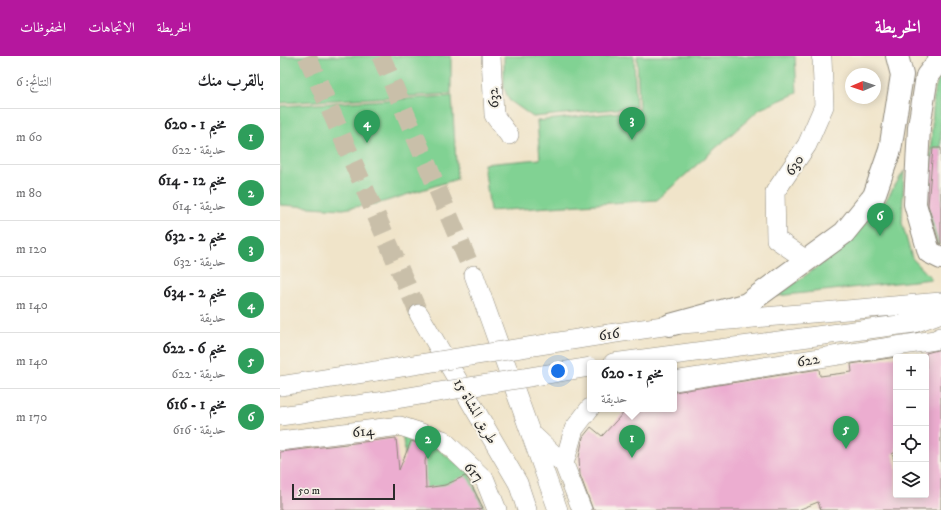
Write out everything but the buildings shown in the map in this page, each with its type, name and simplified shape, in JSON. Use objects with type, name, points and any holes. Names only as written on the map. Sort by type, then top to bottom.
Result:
[{"type":"main road","points":[[670,325],[747,304],[844,233],[874,196],[890,150],[902,75],[896,56]]},
{"type":"main road","points":[[941,58],[927,76],[919,127],[915,204],[929,252],[941,258]]},
{"type":"street","name":"632","points":[[491,56],[494,115],[509,135]]},
{"type":"street","name":"630","points":[[806,260],[776,239],[776,192],[807,145],[824,106],[821,56]]},
{"type":"street","points":[[474,275],[558,510]]},
{"type":"street","name":"616","points":[[280,386],[670,325],[941,302]]},
{"type":"street","name":"616","points":[[636,360],[914,324],[941,313]]},
{"type":"street","name":"طريق المشاة 15","points":[[419,314],[518,483],[527,510]]},
{"type":"street","name":"622","points":[[677,381],[935,340],[941,337]]},
{"type":"street","points":[[280,416],[378,402],[587,367]]},
{"type":"street","points":[[564,464],[574,429],[587,412]]},
{"type":"street","name":"614","points":[[280,441],[400,426],[443,440]]},
{"type":"street","points":[[531,433],[564,464],[582,510]]},
{"type":"street","name":"617","points":[[443,440],[484,480],[496,510]]},
{"type":"green space","points":[[280,56],[451,56],[451,94],[280,103]]},
{"type":"green space","points":[[504,56],[634,56],[636,107],[533,117],[509,100],[504,88]]},
{"type":"green space","points":[[637,56],[795,56],[797,93],[760,109],[657,200],[490,211],[484,164],[540,159],[537,121],[639,110]]},
{"type":"green space","points":[[941,70],[941,242],[938,245],[927,211],[934,93]]},
{"type":"green space","points":[[452,96],[457,179],[380,203],[343,209],[280,205],[280,106]]},
{"type":"green space","points":[[904,171],[902,223],[912,258],[932,279],[777,296],[842,249],[886,200]]},
{"type":"green space","points":[[402,433],[432,445],[468,472],[485,510],[413,510]]},
{"type":"tunnel","points":[[307,56],[419,314]]},
{"type":"tunnel","points":[[381,56],[474,275]]},
{"type":"place","name":"مخيم 2 - 632","points":[[632,140]]},
{"type":"place","name":"مخيم 2 - 634","points":[[367,143]]},
{"type":"place","name":"مخيم 1 - 616","points":[[880,236]]},
{"type":"place","name":"مخيم 6 - 622","points":[[846,449]]},
{"type":"place","name":"مخيم 1 - 620","points":[[632,458]]},
{"type":"place","name":"مخيم 12 - 614","points":[[428,459]]}]
